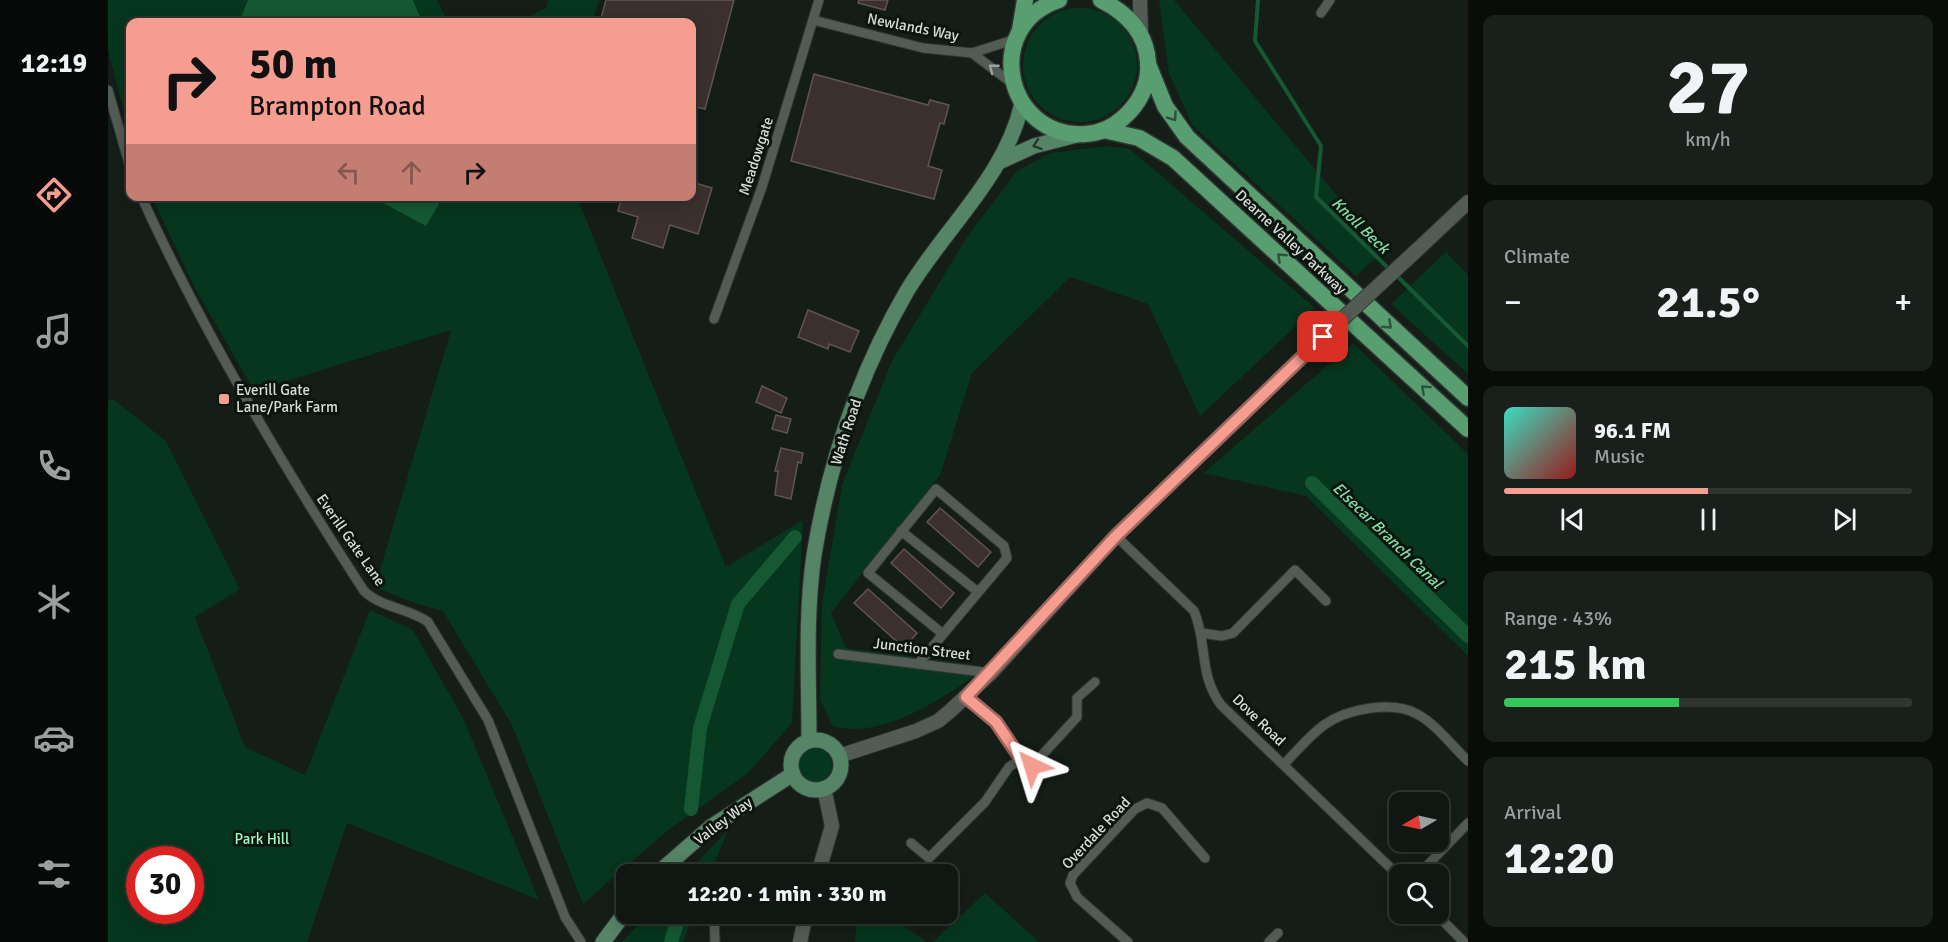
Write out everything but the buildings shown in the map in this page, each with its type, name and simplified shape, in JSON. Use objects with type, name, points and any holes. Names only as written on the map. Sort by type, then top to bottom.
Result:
[{"type":"highway","points":[[1025,0],[1011,62],[1013,85],[1032,116],[1046,126],[1077,135],[1104,130],[1125,117],[1141,97],[1147,81],[1148,64]]},
{"type":"highway","points":[[1018,35],[1039,10],[1059,0]]},
{"type":"highway","points":[[1101,0],[1124,14],[1141,35]]},
{"type":"highway","name":"Dearne Valley Parkway","points":[[1141,35],[1148,64],[1165,106],[1187,137],[1468,398]]},
{"type":"highway","name":"Dearne Valley Parkway","points":[[1104,130],[1139,138],[1173,158],[1468,429]]},
{"type":"main road","points":[[1140,0],[1141,35]]},
{"type":"main road","name":"Wath Road","points":[[809,741],[810,626],[814,556],[829,487],[851,410],[908,289],[999,162],[1019,117],[1022,103]]},
{"type":"main road","name":"Wath Road","points":[[999,162],[1034,146],[1077,135]]},
{"type":"main road","points":[[839,756],[938,721],[966,697],[991,673],[1116,536],[1220,439],[1323,337],[1468,202]]},
{"type":"main road","points":[[809,741],[824,741],[836,749],[839,756],[840,772],[831,784],[824,788],[809,789],[802,786],[793,774],[792,758],[795,750],[809,741]]},
{"type":"main road","name":"Valley Way","points":[[668,864],[712,826],[793,774]]},
{"type":"main road","points":[[820,864],[832,826],[824,788]]},
{"type":"main road","points":[[603,942],[616,924]]},
{"type":"main road","points":[[800,942],[804,924]]},
{"type":"street","name":"Meadowgate","points":[[714,319],[762,187],[819,0]]},
{"type":"street","points":[[1321,13],[1330,0]]},
{"type":"street","name":"Newlands Way","points":[[813,20],[922,48],[972,53]]},
{"type":"street","points":[[972,53],[1018,35]]},
{"type":"street","points":[[972,53],[1013,85]]},
{"type":"street","points":[[108,90],[126,154]]},
{"type":"street","name":"Everill Gate Lane","points":[[143,201],[183,283],[290,478],[364,591],[378,602],[419,615],[428,622],[488,720],[565,917],[581,942]]},
{"type":"street","points":[[918,664],[1007,558],[1004,546],[936,489],[868,573],[943,634]]},
{"type":"street","points":[[901,531],[978,592]]},
{"type":"street","name":"Dove Road","points":[[1116,536],[1194,611],[1201,633],[1202,660],[1212,692],[1221,705],[1389,866]]},
{"type":"street","points":[[1201,633],[1222,636],[1233,633],[1295,570],[1326,601]]},
{"type":"street","name":"Junction Street","points":[[838,654],[991,673]]},
{"type":"street","points":[[847,667],[849,655]]},
{"type":"street","points":[[966,697],[996,722],[1021,759],[1032,766],[1077,717],[1077,699],[1095,682]]},
{"type":"street","points":[[1284,764],[1322,726],[1334,719],[1358,711],[1385,708],[1416,713],[1468,761]]},
{"type":"street","points":[[911,843],[929,858],[985,802],[1009,767],[1021,759]]},
{"type":"street","name":"Overdale Road","points":[[1128,942],[1072,891],[1070,883],[1073,875],[1135,809],[1147,803],[1162,808],[1205,858]]},
{"type":"street","points":[[1429,864],[1468,823]]},
{"type":"street","points":[[714,924],[715,942]]},
{"type":"street","points":[[1446,924],[1464,942]]},
{"type":"street","points":[[1269,942],[1278,933]]},
{"type":"green space","points":[[108,0],[248,0],[241,18],[126,18],[126,120],[108,49]]},
{"type":"green space","points":[[413,0],[437,0],[446,18],[420,18]]},
{"type":"green space","points":[[548,0],[599,0],[593,18],[525,18],[546,8]]},
{"type":"green space","points":[[1159,0],[1174,0],[1383,251],[1356,276],[1192,125],[1169,73]]},
{"type":"green space","points":[[1080,8],[1102,13],[1120,25],[1132,43],[1137,65],[1132,87],[1120,105],[1102,117],[1080,122],[1058,117],[1040,105],[1028,87],[1023,65],[1028,43],[1040,25],[1058,13]]},
{"type":"green space","points":[[1108,146],[1130,149],[1315,308],[1200,416],[1148,304],[1070,277],[972,373],[940,475],[831,613],[846,648],[988,667],[934,702],[894,721],[873,727],[853,729],[833,726],[820,700],[822,604],[842,485],[892,361],[967,237],[1017,171],[1050,153]]},
{"type":"green space","points":[[154,201],[380,201],[426,225],[439,204],[438,201],[579,201],[726,567],[803,520],[792,723],[748,773],[667,831],[629,864],[616,864],[616,875],[583,904],[512,725],[443,611],[417,604],[375,587],[451,330],[254,391],[195,288]]},
{"type":"green space","points":[[1446,252],[1468,275],[1468,374],[1391,304]]},
{"type":"green space","points":[[1353,343],[1468,454],[1468,656],[1306,496],[1204,473]]},
{"type":"green space","name":"Park Hill","points":[[113,399],[166,441],[240,589],[195,617],[245,747],[305,775],[370,610],[413,630],[463,718],[539,900],[347,823],[307,942],[108,942],[108,401]]},
{"type":"green space","points":[[815,748],[827,753],[832,765],[827,777],[815,782],[803,777],[798,765],[803,753]]},
{"type":"green space","points":[[728,830],[714,864],[696,864]]},
{"type":"green space","points":[[985,893],[1039,942],[933,942],[952,924],[958,924],[958,918]]},
{"type":"green space","points":[[639,924],[690,924],[683,942],[622,942]]},
{"type":"green space","points":[[857,924],[900,924],[927,942],[855,942]]},
{"type":"shaded area","points":[[248,0],[413,0],[420,18],[241,18]]},
{"type":"shaded area","points":[[379,201],[438,201],[439,204],[426,226]]},
{"type":"waterway","name":"Knoll Beck","points":[[1258,0],[1255,41],[1321,146],[1316,197],[1390,270]]},
{"type":"waterway","name":"Knoll Beck","points":[[1396,275],[1468,346]]},
{"type":"waterway","name":"Elsecar Branch Canal","points":[[1312,483],[1468,636]]},
{"type":"waterway","points":[[691,809],[700,728],[738,604],[795,537]]},
{"type":"waterway","points":[[671,942],[677,924]]},
{"type":"place","name":"Everill Gate Lane/Park Farm","points":[[224,399]]},
{"type":"route","points":[[1032,766],[1021,759],[1016,748],[996,722],[966,697],[991,673],[1116,536],[1220,439],[1323,337]]}]
